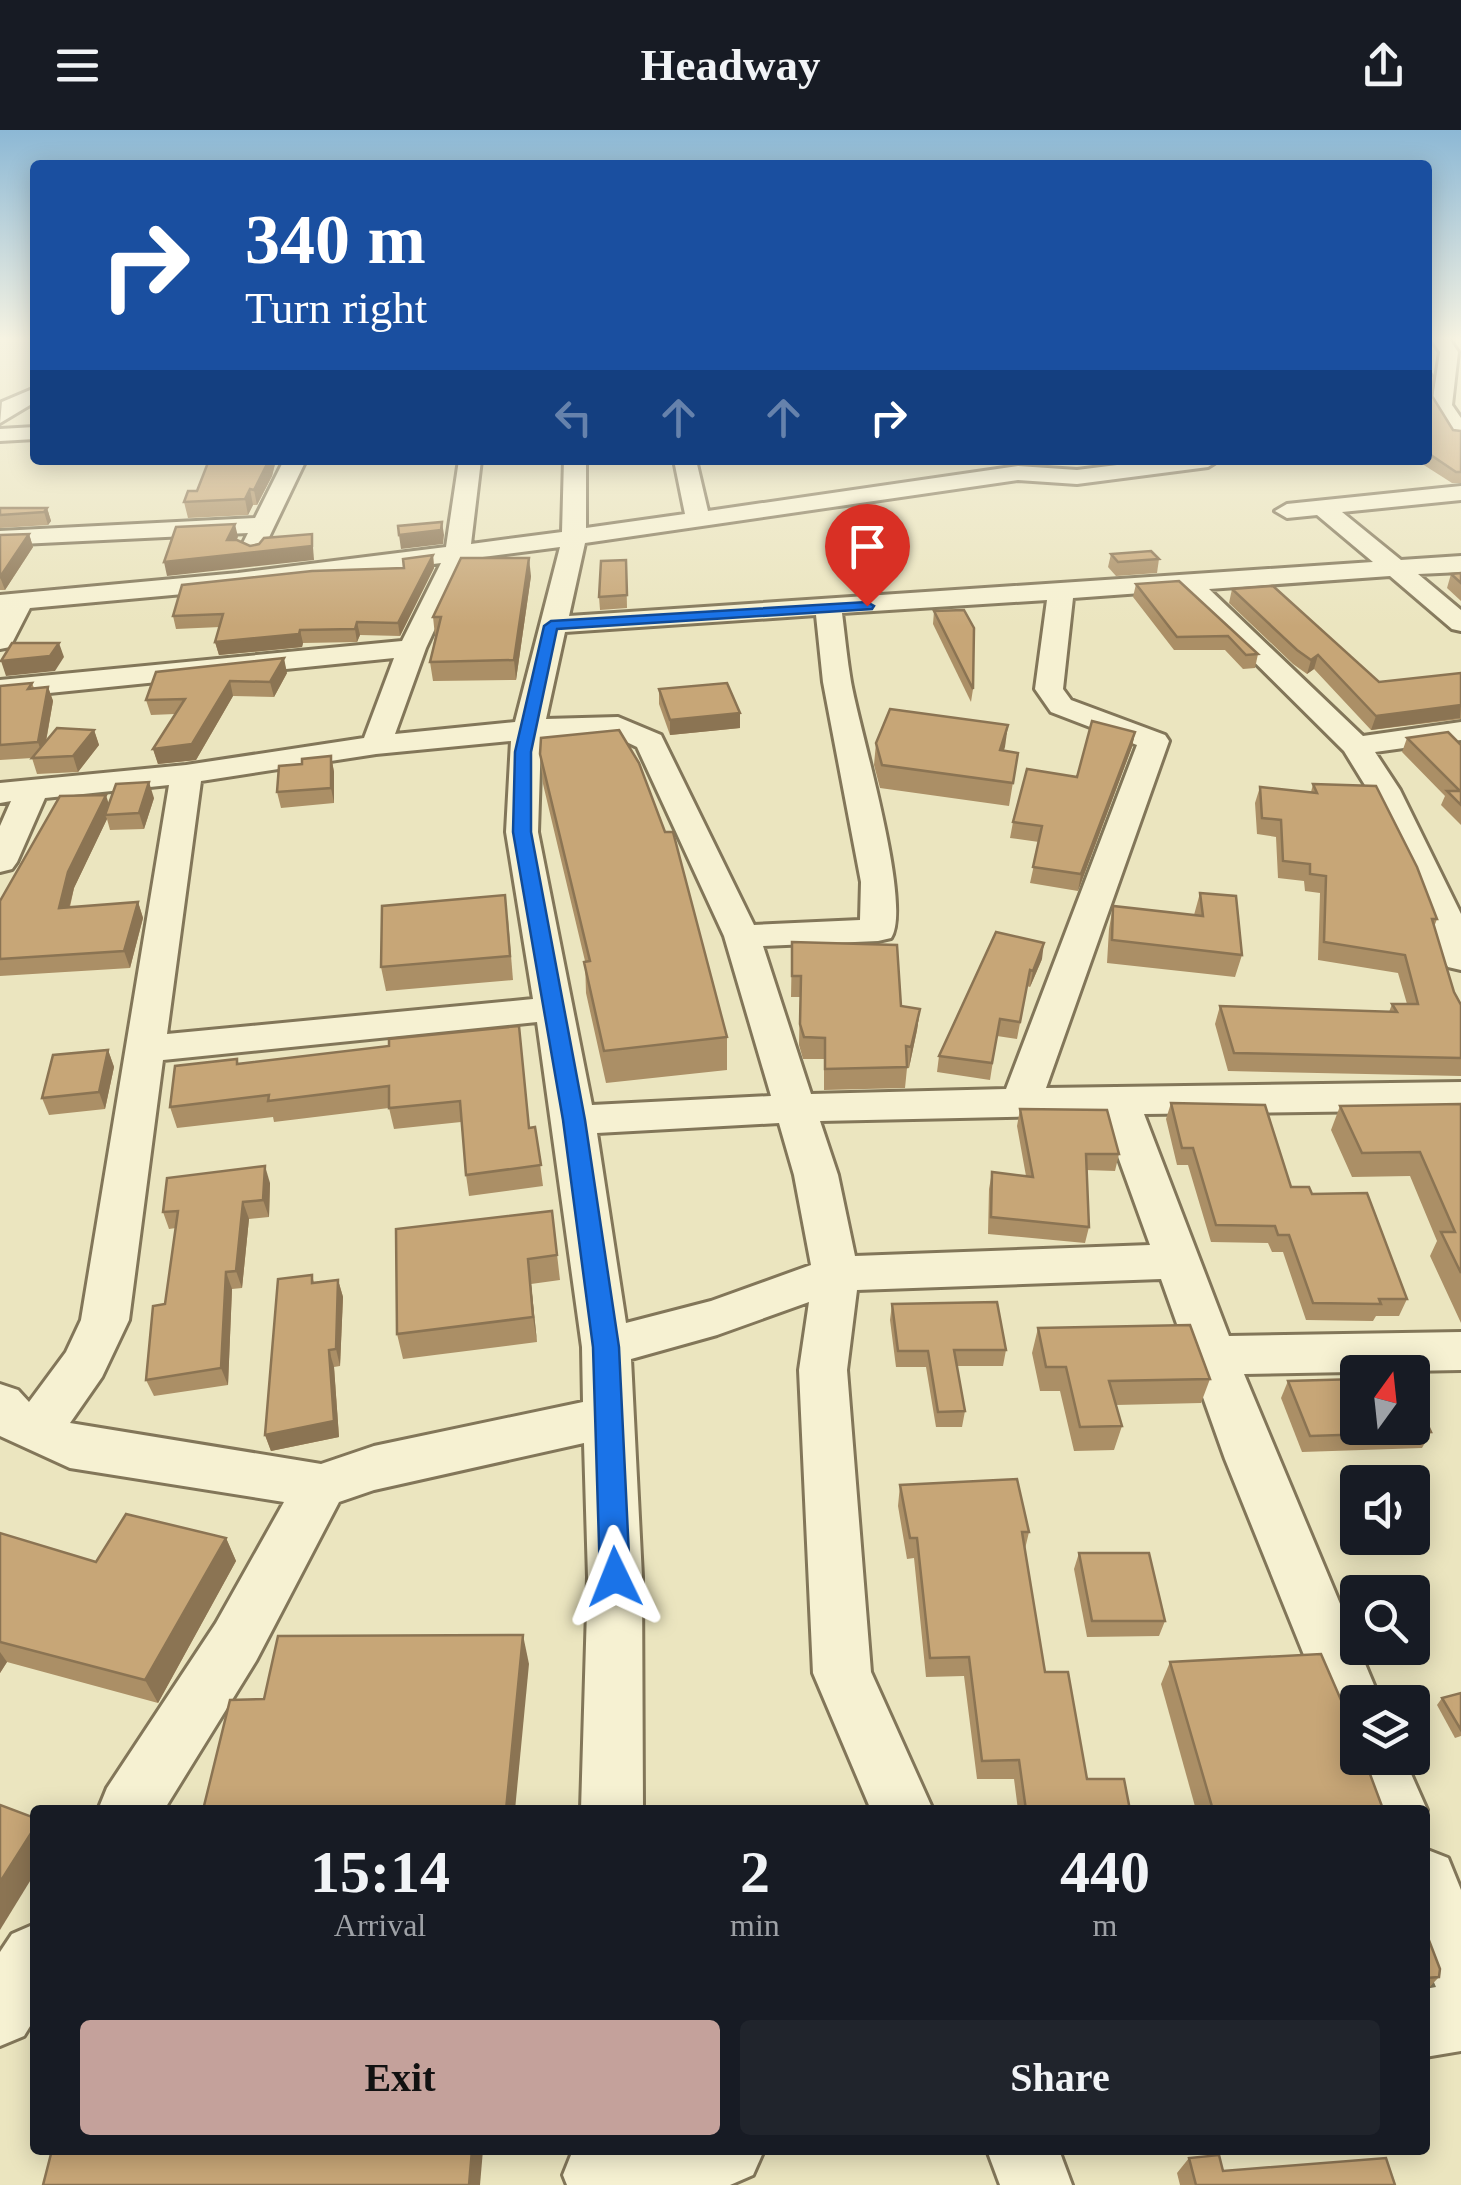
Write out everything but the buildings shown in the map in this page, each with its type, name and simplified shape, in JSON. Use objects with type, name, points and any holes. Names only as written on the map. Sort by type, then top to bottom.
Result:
[{"type":"street","points":[[238,581],[292,465]]},
{"type":"street","points":[[376,746],[412,648],[458,553],[469,465]]},
{"type":"street","points":[[575,465],[574,538],[528,729],[520,789],[522,832],[574,1120],[606,1347],[615,1577],[612,1805]]},
{"type":"street","points":[[686,465],[698,520]]},
{"type":"street","points":[[0,640],[9,603],[238,581],[574,538],[906,482],[1018,473],[1076,477],[1169,465]]},
{"type":"street","points":[[1288,512],[1461,494]]},
{"type":"street","points":[[1322,508],[1461,624]]},
{"type":"street","points":[[0,538],[262,525]]},
{"type":"street","points":[[551,626],[1461,564]]},
{"type":"street","points":[[1190,584],[1356,746],[1454,921],[1461,959]]},
{"type":"street","points":[[1021,1102],[1154,741],[1061,706],[1050,690],[1060,592]]},
{"type":"street","points":[[742,936],[878,930],[878,882],[836,682],[828,608]]},
{"type":"street","points":[[0,689],[412,648]]},
{"type":"street","points":[[0,862],[16,791],[186,774],[528,729],[604,724],[631,730],[650,741],[742,936],[816,1175],[836,1274],[824,1370],[842,1673],[900,1805]]},
{"type":"street","points":[[1356,746],[1461,731]]},
{"type":"street","points":[[186,774],[106,1320],[85,1363],[13,1424],[70,1447],[321,1486],[374,1468],[609,1416]]},
{"type":"street","points":[[146,1049],[552,1009]]},
{"type":"street","points":[[574,1120],[794,1108],[1461,1096]]},
{"type":"street","points":[[1119,1101],[1212,1355],[1345,1685]]},
{"type":"street","points":[[606,1347],[718,1317],[836,1274],[1177,1261]]},
{"type":"street","points":[[1212,1355],[1461,1351]]},
{"type":"street","points":[[132,1805],[236,1642],[321,1486]]},
{"type":"street","points":[[1381,1775],[1394,1805]]},
{"type":"street","points":[[1430,1893],[1461,1968]]},
{"type":"street","points":[[0,2012],[30,1966]]},
{"type":"street","points":[[1430,2022],[1461,2017]]},
{"type":"street","points":[[600,2170],[696,2155]]},
{"type":"street","points":[[1024,2155],[1036,2185]]},
{"type":"route","points":[[615,1577],[606,1347],[574,1120],[522,832],[523,752],[551,626],[867,606]]}]
